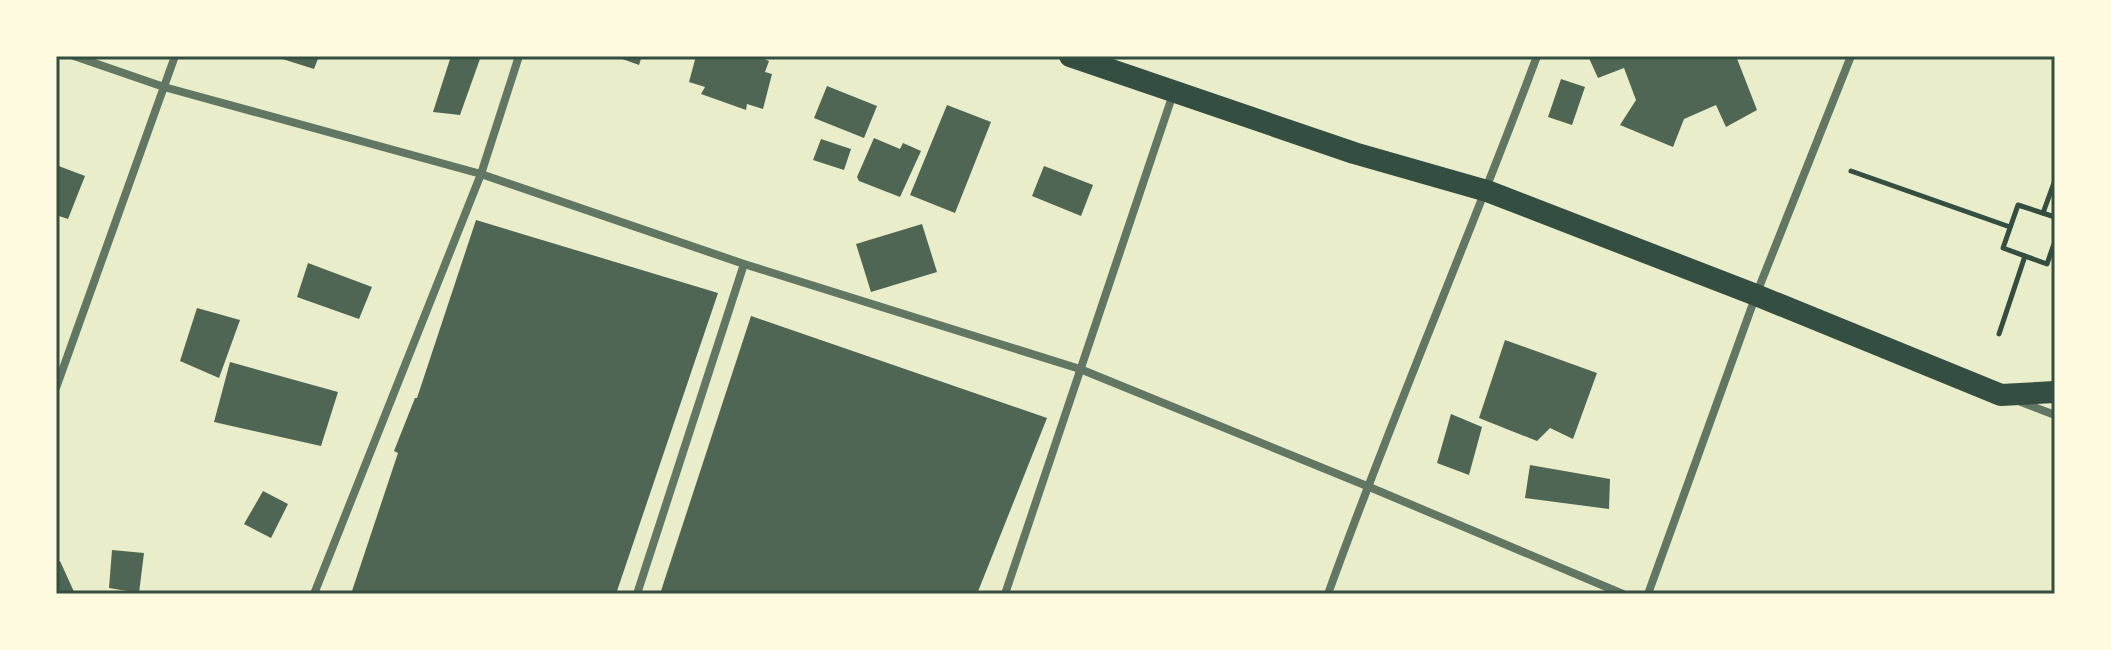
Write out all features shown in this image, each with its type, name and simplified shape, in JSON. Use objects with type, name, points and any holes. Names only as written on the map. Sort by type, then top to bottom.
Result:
[{"type":"highway","points":[[1070,56],[1354,153],[1487,191],[1756,295],[2001,395],[2055,392]]},
{"type":"street","points":[[74,56],[164,87],[481,174],[744,264],[1080,369],[1623,594]]},
{"type":"street","points":[[56,388],[175,56]]},
{"type":"street","points":[[314,594],[481,174],[519,56]]},
{"type":"street","points":[[1328,594],[1367,486],[1487,191],[1537,56]]},
{"type":"street","points":[[1648,594],[1756,295],[1851,56]]},
{"type":"street","points":[[1005,594],[1175,90]]},
{"type":"street","points":[[637,594],[744,264]]},
{"type":"street","points":[[2001,395],[2055,415]]},
{"type":"path","points":[[1851,171],[2010,227]]},
{"type":"path","points":[[2043,213],[2055,180]]},
{"type":"path","points":[[2055,217],[2018,205],[2003,248],[2047,264],[2055,242]]},
{"type":"path","points":[[1999,334],[2025,256]]},
{"type":"building","points":[[273,56],[319,56],[314,69]]},
{"type":"building","points":[[451,56],[481,56],[460,115],[433,112]]},
{"type":"building","points":[[614,56],[642,56],[639,65]]},
{"type":"building","points":[[696,56],[757,56],[769,61],[765,72],[772,74],[763,109],[747,104],[746,110],[701,94],[705,87],[689,82]]},
{"type":"building","points":[[1588,56],[1736,56],[1757,110],[1726,127],[1716,105],[1684,119],[1673,147],[1620,125],[1636,100],[1624,68],[1598,78]]},
{"type":"building","points":[[1561,79],[1585,87],[1572,125],[1548,117]]},
{"type":"building","points":[[827,86],[877,106],[864,138],[814,118]]},
{"type":"building","points":[[947,105],[991,122],[955,213],[910,195]]},
{"type":"building","points":[[874,138],[900,149],[903,143],[921,151],[900,197],[859,181],[857,177]]},
{"type":"building","points":[[821,139],[851,149],[844,170],[813,160]]},
{"type":"building","points":[[56,165],[85,176],[68,219],[56,215]]},
{"type":"building","points":[[1044,166],[1093,185],[1081,216],[1032,196]]},
{"type":"building","points":[[476,220],[718,293],[616,594],[351,594],[398,453],[394,451],[417,398]]},
{"type":"building","points":[[922,224],[937,272],[871,292],[856,244]]},
{"type":"building","points":[[308,263],[372,287],[359,319],[297,297]]},
{"type":"building","points":[[197,308],[240,320],[219,378],[180,361]]},
{"type":"building","points":[[751,316],[1047,418],[977,594],[660,594]]},
{"type":"building","points":[[1505,340],[1597,373],[1573,439],[1550,428],[1537,441],[1479,418]]},
{"type":"building","points":[[230,362],[338,392],[321,446],[214,422]]},
{"type":"building","points":[[1451,414],[1482,427],[1469,475],[1437,463]]},
{"type":"building","points":[[1530,465],[1610,479],[1609,509],[1525,498]]},
{"type":"building","points":[[263,491],[288,504],[271,538],[244,524]]},
{"type":"building","points":[[112,550],[144,553],[139,593],[109,588]]},
{"type":"building","points":[[60,561],[75,594],[56,594],[56,563]]}]
